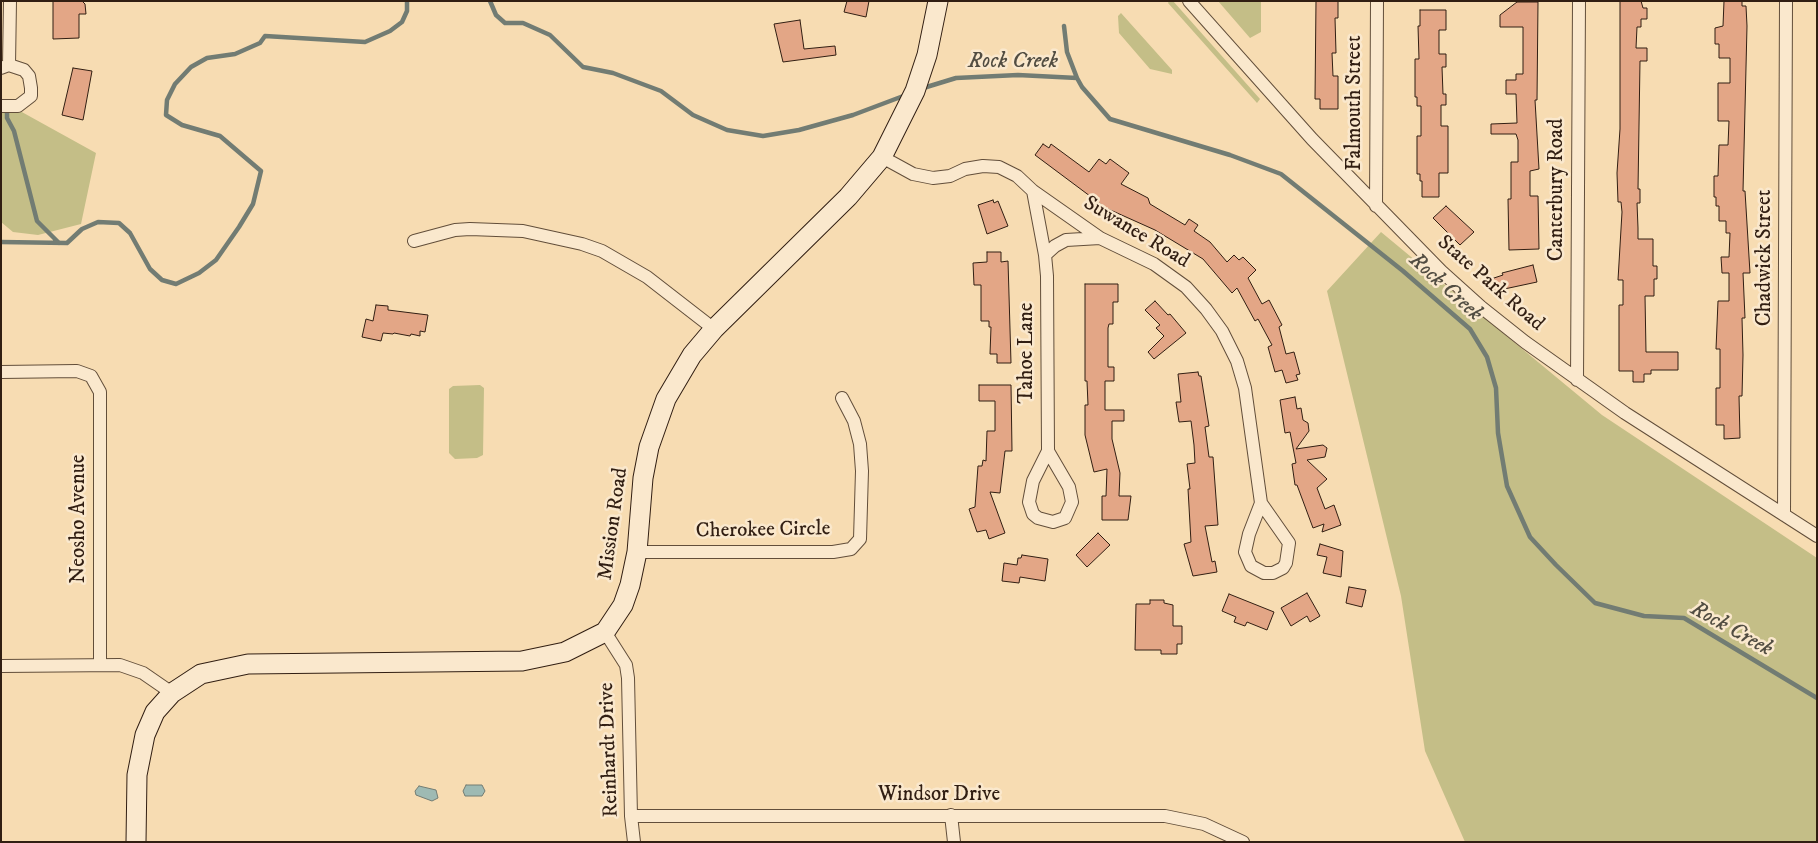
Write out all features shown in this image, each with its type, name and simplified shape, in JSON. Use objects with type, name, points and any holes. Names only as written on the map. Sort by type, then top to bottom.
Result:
[{"type":"main road","name":"Mission Road","points":[[136,842],[137,776],[139,755],[145,735],[155,712],[172,693],[201,674],[248,664],[522,660],[565,652],[605,632],[623,605],[630,585],[637,552],[643,478],[649,447],[658,417],[682,370],[714,329],[848,197],[884,152],[915,91],[930,42],[938,1]]},
{"type":"street","points":[[1,106],[18,106],[31,96],[29,76],[24,70],[5,66],[10,1]]},
{"type":"street","name":"State Park Road","points":[[1189,1],[1312,139],[1441,272],[1481,307],[1577,380],[1625,413],[1817,536]]},
{"type":"street","name":"Falmouth Street","points":[[1376,206],[1377,1]]},
{"type":"street","name":"Canterbury Road","points":[[1577,380],[1579,1]]},
{"type":"street","name":"Chadwick Street","points":[[1784,515],[1786,1]]},
{"type":"street","name":"Suwanee Road","points":[[884,152],[913,174],[933,178],[950,176],[965,169],[983,166],[998,167],[1017,176],[1033,191],[1100,238],[1154,264],[1173,276],[1206,309],[1222,331],[1235,356],[1244,388],[1261,503],[1265,512],[1286,535],[1288,542],[1286,563],[1283,568],[1273,573],[1264,573],[1251,566],[1245,552],[1249,534],[1261,503]]},
{"type":"street","name":"Tahoe Lane","points":[[1033,191],[1046,255],[1048,297],[1048,451],[1034,481],[1029,502],[1033,514],[1045,521],[1053,522],[1065,518],[1072,502],[1069,486],[1048,451]]},
{"type":"street","points":[[414,241],[455,230],[470,229],[523,231],[582,244],[602,251],[641,273],[714,329]]},
{"type":"street","points":[[1046,255],[1055,246],[1066,240],[1100,238]]},
{"type":"street","name":"Neosho Avenue","points":[[1,372],[77,371],[91,376],[100,392],[100,665]]},
{"type":"street","name":"Cherokee Circle","points":[[637,552],[833,552],[851,549],[860,539],[862,471],[860,444],[854,421],[842,398]]},
{"type":"street","name":"Reinhardt Drive","points":[[605,632],[626,665],[628,678],[631,816],[634,842]]},
{"type":"street","points":[[1,666],[120,665],[143,673],[172,693]]},
{"type":"street","points":[[952,815],[954,842]]},
{"type":"street","name":"Windsor Drive","points":[[631,816],[1165,816],[1204,824],[1243,842]]},
{"type":"shaded area","points":[[1173,1],[1260,99],[1257,103],[1168,3]]},
{"type":"shaded area","points":[[1218,1],[1261,1],[1261,32],[1250,38]]},
{"type":"shaded area","points":[[1121,13],[1172,70],[1172,74],[1150,69],[1119,33],[1118,16]]},
{"type":"shaded area","points":[[20,111],[96,153],[81,224],[38,235],[13,232],[1,222],[1,112]]},
{"type":"shaded area","points":[[1381,232],[1602,415],[1817,558],[1817,842],[1465,842],[1425,751],[1401,596],[1327,291]]},
{"type":"shaded area","points":[[480,385],[484,388],[483,455],[477,458],[455,459],[449,453],[449,389],[453,386]]},
{"type":"water","points":[[466,785],[482,785],[485,791],[482,796],[465,796],[463,791]]},
{"type":"water","points":[[419,786],[436,790],[438,798],[432,801],[416,795],[415,791]]},
{"type":"building","points":[[53,1],[82,1],[85,4],[86,14],[79,14],[79,38],[53,39]]},
{"type":"building","points":[[847,1],[869,1],[866,17],[844,12]]},
{"type":"building","points":[[1316,1],[1338,1],[1338,18],[1335,18],[1336,53],[1332,53],[1333,76],[1338,76],[1338,109],[1320,109],[1320,99],[1315,99]]},
{"type":"building","points":[[1620,1],[1641,1],[1643,8],[1647,8],[1647,19],[1641,19],[1641,27],[1637,27],[1636,48],[1647,48],[1647,61],[1640,61],[1638,189],[1640,189],[1640,203],[1637,203],[1638,239],[1653,239],[1653,266],[1657,266],[1657,279],[1654,279],[1654,296],[1645,296],[1646,352],[1678,352],[1678,370],[1651,370],[1651,374],[1644,374],[1644,382],[1633,382],[1633,371],[1619,371],[1619,305],[1623,305],[1623,280],[1618,280],[1622,212],[1621,202],[1618,202],[1617,173],[1620,129]]},
{"type":"building","points":[[1724,1],[1742,1],[1742,6],[1746,6],[1743,191],[1745,191],[1750,273],[1743,273],[1745,318],[1742,318],[1742,396],[1739,396],[1740,438],[1724,439],[1724,425],[1716,425],[1716,388],[1720,388],[1720,349],[1716,349],[1718,301],[1729,301],[1729,273],[1722,273],[1721,257],[1729,257],[1730,233],[1726,233],[1726,221],[1719,221],[1719,206],[1716,206],[1716,197],[1714,197],[1714,176],[1718,176],[1719,145],[1728,145],[1729,121],[1718,121],[1718,83],[1730,83],[1730,58],[1719,58],[1719,44],[1715,44],[1715,28],[1723,26]]},
{"type":"building","points":[[1517,2],[1538,2],[1537,100],[1535,100],[1539,169],[1530,171],[1530,196],[1538,196],[1539,249],[1509,250],[1508,199],[1511,199],[1511,162],[1518,162],[1518,140],[1516,134],[1491,134],[1491,124],[1517,123],[1516,94],[1506,94],[1506,80],[1516,80],[1516,74],[1523,74],[1523,27],[1500,27],[1500,15]]},
{"type":"building","points":[[1420,10],[1446,10],[1446,30],[1439,30],[1439,54],[1446,54],[1446,67],[1442,67],[1443,94],[1446,94],[1446,105],[1441,105],[1441,126],[1448,126],[1448,173],[1439,173],[1439,197],[1422,197],[1422,181],[1420,181],[1420,174],[1417,174],[1417,136],[1421,136],[1421,106],[1417,106],[1417,97],[1415,97],[1415,59],[1419,59],[1418,26],[1420,26]]},
{"type":"building","points":[[800,20],[804,49],[835,46],[836,55],[783,62],[774,24]]},
{"type":"building","points":[[73,68],[92,71],[83,120],[62,115]]},
{"type":"building","points":[[1043,144],[1049,148],[1051,144],[1089,172],[1099,159],[1106,164],[1110,159],[1129,173],[1121,184],[1148,198],[1150,204],[1185,225],[1189,219],[1198,225],[1194,231],[1210,242],[1227,262],[1234,255],[1239,260],[1243,257],[1256,270],[1248,278],[1262,304],[1269,300],[1282,325],[1279,327],[1286,354],[1294,352],[1300,374],[1296,375],[1298,380],[1286,383],[1282,370],[1275,372],[1268,347],[1272,345],[1258,319],[1255,321],[1237,288],[1232,293],[1203,259],[1155,230],[1106,208],[1035,155]]},
{"type":"building","points":[[993,200],[994,203],[998,201],[1008,226],[987,234],[978,205]]},
{"type":"building","points":[[1446,206],[1474,232],[1460,245],[1433,218]]},
{"type":"building","points":[[987,252],[1001,252],[1001,262],[1008,261],[1011,363],[997,363],[997,354],[990,354],[991,327],[989,327],[989,321],[981,321],[981,285],[974,285],[973,263],[987,262]]},
{"type":"building","points":[[1533,265],[1537,282],[1495,291],[1491,279],[1503,275],[1502,273]]},
{"type":"building","points":[[1085,284],[1118,284],[1118,302],[1113,302],[1113,324],[1109,324],[1108,328],[1108,367],[1114,367],[1114,381],[1105,381],[1105,410],[1124,410],[1124,421],[1112,421],[1112,439],[1120,473],[1119,496],[1131,496],[1128,520],[1102,520],[1102,496],[1106,496],[1107,469],[1094,472],[1085,435],[1085,405],[1088,405],[1087,381],[1085,381]]},
{"type":"building","points":[[1155,301],[1168,315],[1170,314],[1186,333],[1154,359],[1148,352],[1164,336],[1156,328],[1160,325],[1145,310]]},
{"type":"building","points":[[376,305],[388,306],[388,310],[428,315],[425,332],[420,331],[420,336],[383,333],[381,341],[362,337],[366,319],[373,321]]},
{"type":"building","points":[[1198,372],[1199,376],[1201,376],[1209,426],[1205,427],[1209,457],[1213,457],[1218,525],[1205,526],[1212,562],[1215,561],[1217,572],[1193,576],[1184,544],[1191,542],[1188,489],[1190,489],[1187,464],[1195,463],[1194,445],[1191,421],[1179,422],[1176,402],[1181,402],[1178,374]]},
{"type":"building","points":[[979,385],[1011,385],[1012,451],[1005,451],[1000,493],[990,492],[1005,533],[989,539],[986,530],[977,532],[969,509],[975,507],[978,466],[982,466],[983,460],[986,461],[987,431],[995,431],[995,401],[979,401]]},
{"type":"building","points":[[1295,397],[1297,409],[1301,408],[1303,420],[1308,423],[1309,431],[1296,449],[1323,445],[1327,448],[1325,457],[1307,460],[1327,479],[1317,488],[1325,509],[1334,505],[1341,525],[1322,532],[1324,524],[1313,528],[1297,485],[1295,485],[1292,464],[1296,463],[1290,432],[1285,433],[1280,400]]},
{"type":"building","points":[[1098,533],[1110,545],[1087,567],[1076,555]]},
{"type":"building","points":[[1320,544],[1343,551],[1341,577],[1323,573],[1327,557],[1317,555]]},
{"type":"building","points":[[1022,555],[1048,559],[1045,581],[1020,577],[1019,583],[1002,581],[1004,563],[1017,565],[1018,558],[1021,558]]},
{"type":"building","points":[[1349,587],[1366,590],[1362,607],[1346,603]]},
{"type":"building","points":[[1307,593],[1320,616],[1310,622],[1307,616],[1291,626],[1281,608]]},
{"type":"building","points":[[1229,594],[1274,612],[1267,630],[1247,622],[1245,626],[1234,622],[1236,617],[1222,611]]},
{"type":"building","points":[[1150,600],[1164,600],[1164,603],[1173,605],[1173,626],[1182,626],[1182,644],[1177,644],[1177,654],[1161,654],[1161,650],[1135,650],[1136,604],[1150,604]]},
{"type":"waterway","name":"Rock Creek","points":[[1,242],[67,243],[82,229],[98,222],[119,223],[130,233],[150,269],[162,280],[176,284],[199,273],[216,260],[253,204],[261,171],[220,136],[182,125],[166,115],[167,100],[175,84],[191,67],[207,58],[235,54],[260,43],[265,36],[365,42],[390,31],[402,22],[407,11],[407,1]]},
{"type":"waterway","name":"Rock Creek","points":[[490,1],[496,15],[505,23],[523,23],[550,35],[583,67],[613,73],[661,91],[693,115],[727,130],[763,136],[799,130],[853,115],[906,95]]},
{"type":"waterway","points":[[1064,26],[1067,52],[1077,78]]},
{"type":"waterway","name":"Rock Creek","points":[[920,89],[956,78],[1018,75],[1077,78],[1082,87],[1110,119],[1230,155],[1281,174],[1403,271],[1470,329],[1487,357],[1496,388],[1498,433],[1507,486],[1530,537],[1556,565],[1595,603],[1644,616],[1684,618],[1817,698]]},
{"type":"waterway","points":[[7,112],[7,118],[14,131],[37,221],[59,243]]}]
